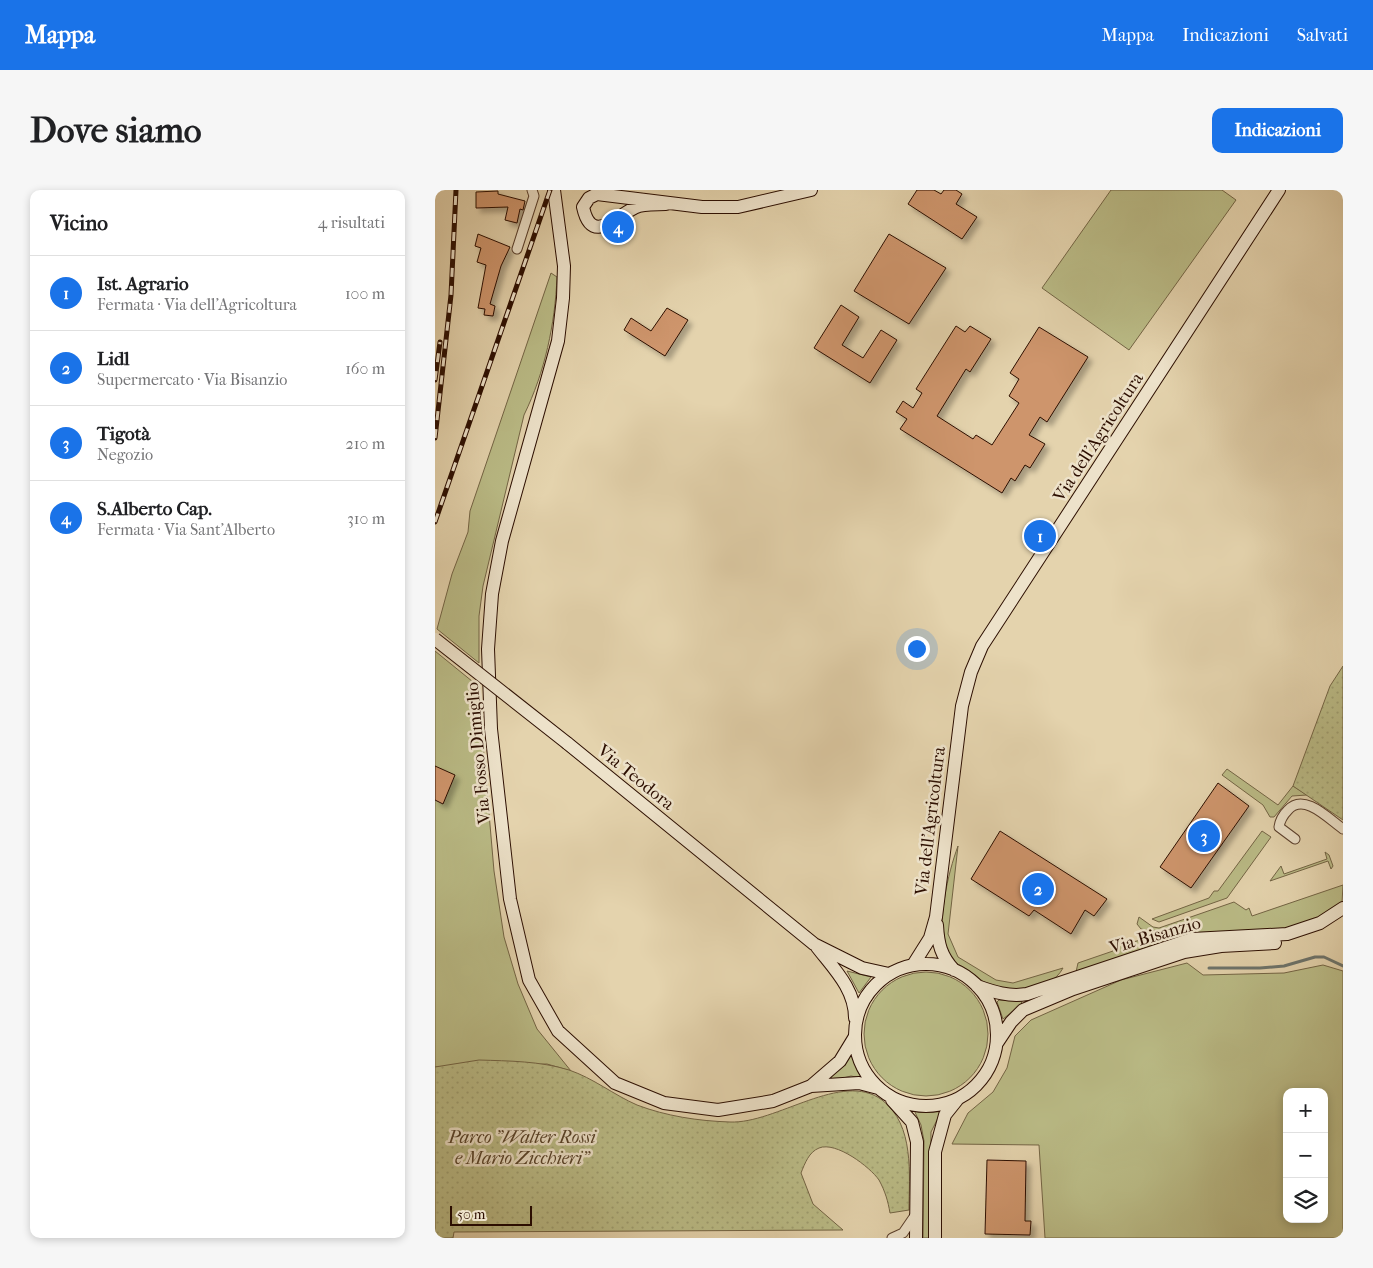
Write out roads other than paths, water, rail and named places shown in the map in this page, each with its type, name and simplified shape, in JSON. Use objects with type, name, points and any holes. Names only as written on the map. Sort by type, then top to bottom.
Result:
[{"type":"main road","name":"Via Fosso Dimiglio","points":[[554,190],[563,257],[563,298],[558,341],[502,541],[492,594],[488,649],[491,729],[510,899],[529,980],[558,1031],[608,1077],[615,1083],[665,1102],[718,1110],[773,1101],[811,1086],[859,1083],[877,1088]]},
{"type":"main road","points":[[667,204],[640,206],[627,212],[608,226],[599,227],[590,223],[585,217],[583,207],[589,198],[597,194],[702,208],[738,207],[811,190]]},
{"type":"main road","name":"Via dell'Agricoltura","points":[[913,965],[930,938],[936,918],[962,706],[971,672],[982,646],[1279,190]]},
{"type":"main road","points":[[626,198],[629,208],[627,212]]},
{"type":"main road","name":"Via Teodora","points":[[435,639],[567,743],[814,944],[847,985],[855,1004],[855,1022]]},
{"type":"main road","name":"Via Bisanzio","points":[[977,986],[997,993],[1015,996],[1027,994],[1205,936],[1287,934],[1320,923],[1343,908]]},
{"type":"main road","name":"Via dell'Agricoltura","points":[[936,918],[939,947],[944,959],[954,970]]},
{"type":"main road","name":"Via Bisanzio","points":[[996,1045],[1011,1022],[1023,1010],[1073,989],[1184,952],[1221,946],[1284,942],[1306,936],[1343,919]]},
{"type":"main road","name":"Via Teodora","points":[[814,944],[862,968],[889,974]]},
{"type":"main road","points":[[935,1238],[935,1152],[945,1115],[957,1100],[974,1088],[987,1072],[996,1045],[997,1032],[994,1015],[987,999],[977,986],[954,970],[931,964],[913,965],[889,974],[867,995],[855,1022],[854,1038],[857,1056],[865,1074],[877,1088],[889,1096],[911,1105],[934,1106],[957,1100]]},
{"type":"main road","name":"Via Fosso Dimiglio","points":[[811,1086],[840,1061],[854,1038]]},
{"type":"main road","points":[[889,1096],[911,1122],[917,1142],[916,1238]]},
{"type":"street","points":[[517,249],[534,196],[531,190]]},
{"type":"street","points":[[1295,840],[1279,827],[1291,806],[1298,804],[1309,805],[1343,829]]},
{"type":"street","points":[[892,1238],[903,1233],[916,1214]]},
{"type":"waterway","points":[[1209,968],[1284,966],[1315,957],[1324,957],[1343,966]]},
{"type":"railway","points":[[435,438],[451,295],[456,190]]},
{"type":"railway","points":[[435,522],[550,190]]},
{"type":"railway","points":[[435,380],[440,342]]},
{"type":"place","name":"S.Alberto Cap.","points":[[618,227]]},
{"type":"place","name":"Ist. Agrario","points":[[1040,536]]},
{"type":"place","name":"Tigotà","points":[[1204,836]]},
{"type":"place","name":"Lidl","points":[[1038,889]]},
{"type":"park label","name":"Parco \"Walter Rossi e Mario Zicchieri\"","points":[[522,1148]]}]
